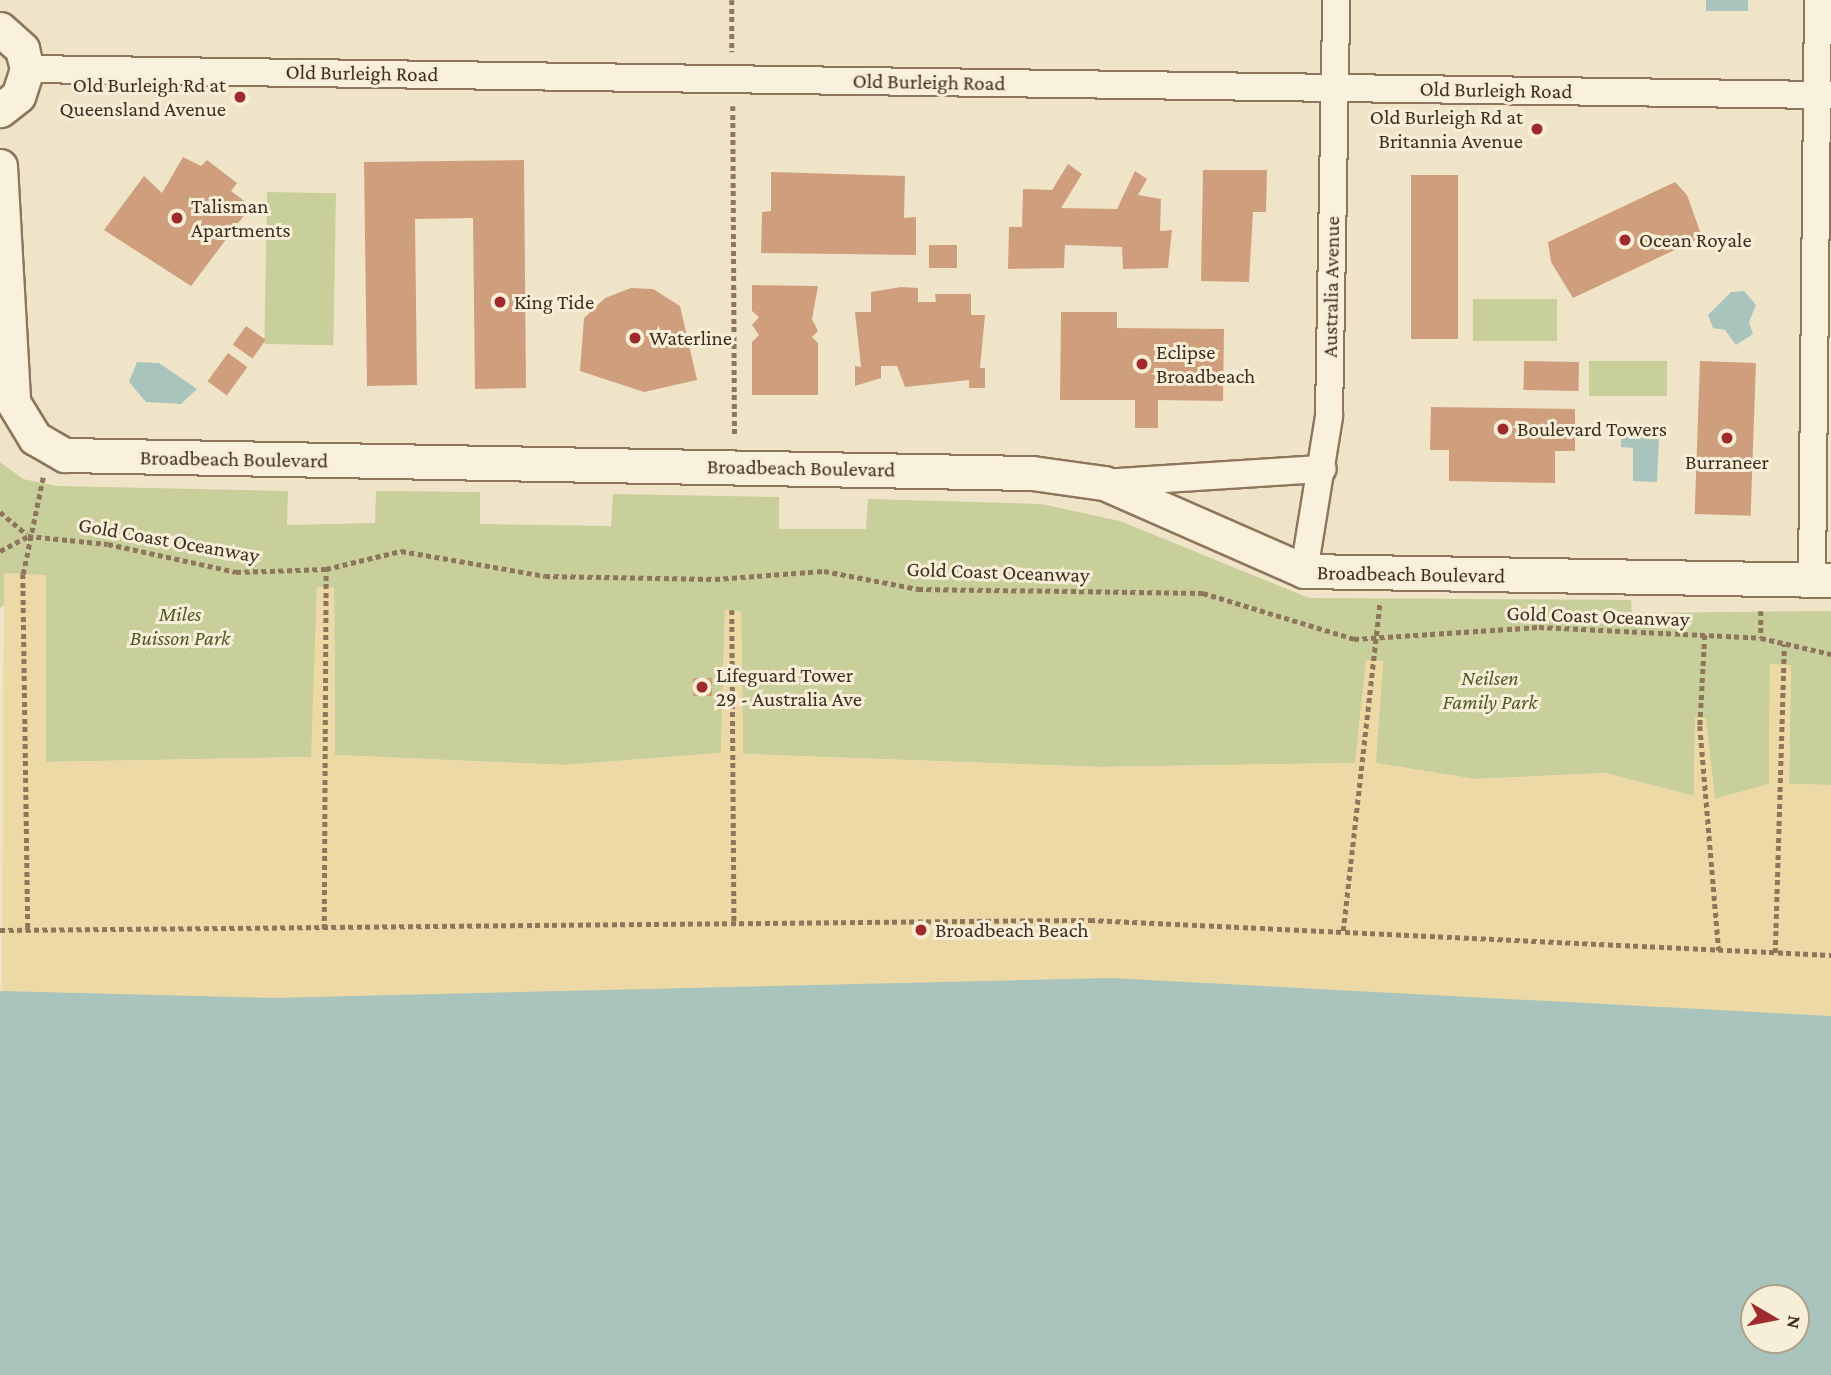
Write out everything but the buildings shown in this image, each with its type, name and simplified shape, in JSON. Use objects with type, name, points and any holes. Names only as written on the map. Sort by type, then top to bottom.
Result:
[{"type":"street","name":"Australia Avenue","points":[[1304,571],[1322,469],[1336,0]]},
{"type":"street","points":[[1818,0],[1823,95],[1822,580]]},
{"type":"street","points":[[0,29],[22,49],[27,69],[18,96],[0,110]]},
{"type":"street","name":"Old Burleigh Road","points":[[27,69],[1823,95]]},
{"type":"street","name":"Broadbeach Boulevard","points":[[0,166],[13,402],[24,424],[50,449],[82,458],[1032,473],[1104,483],[1304,571],[1822,580]]},
{"type":"street","points":[[1104,483],[1322,469]]},
{"type":"path","points":[[732,0],[735,467]]},
{"type":"path","points":[[28,932],[23,574],[28,536],[50,449]]},
{"type":"path","points":[[0,513],[28,536]]},
{"type":"path","points":[[0,551],[28,536]]},
{"type":"path","name":"Gold Coast Oceanway","points":[[28,536],[108,544],[236,572],[326,569],[401,551],[545,576],[715,579],[824,571],[918,589],[1203,593],[1333,635],[1377,640],[1539,627],[1761,638],[1831,654]]},
{"type":"path","points":[[324,929],[326,569]]},
{"type":"path","points":[[1343,931],[1381,593]]},
{"type":"path","points":[[1761,609],[1761,638]]},
{"type":"path","points":[[732,610],[734,924]]},
{"type":"path","points":[[1704,635],[1700,726],[1719,950]]},
{"type":"path","points":[[1775,953],[1784,644]]},
{"type":"path","points":[[0,930],[28,932],[1090,920],[1831,955]]},
{"type":"green space","points":[[267,192],[336,193],[333,345],[264,344]]},
{"type":"green space","points":[[1473,299],[1557,299],[1557,341],[1473,341]]},
{"type":"green space","points":[[1589,361],[1667,361],[1667,396],[1589,396]]},
{"type":"green space","name":"Miles Buisson Park","points":[[0,462],[23,479],[57,486],[288,491],[287,525],[375,523],[376,491],[480,492],[480,524],[611,526],[613,494],[779,497],[779,529],[866,529],[868,499],[1041,504],[1120,521],[1309,598],[1631,600],[1632,613],[1831,611],[1831,785],[1789,784],[1791,666],[1782,665],[1770,665],[1769,784],[1715,799],[1705,718],[1695,718],[1694,796],[1605,773],[1475,779],[1375,763],[1383,662],[1367,660],[1355,763],[1100,767],[743,754],[741,611],[725,610],[721,753],[564,765],[335,755],[334,587],[317,588],[312,757],[45,762],[45,575],[0,608]]},
{"type":"sand","name":"Broadbeach Beach","points":[[4,573],[46,575],[46,762],[311,757],[317,587],[334,587],[335,755],[564,765],[721,753],[725,610],[741,611],[743,754],[1100,767],[1355,763],[1366,660],[1383,661],[1376,763],[1475,779],[1605,773],[1694,796],[1695,717],[1706,718],[1715,799],[1769,784],[1770,664],[1791,665],[1789,784],[1831,785],[1831,1286],[1740,1284],[1740,1287],[0,1302]]},
{"type":"water","points":[[1706,0],[1748,0],[1748,11],[1706,11]]},
{"type":"water","points":[[1744,291],[1756,305],[1749,322],[1753,334],[1736,345],[1725,330],[1713,328],[1708,315],[1731,292]]},
{"type":"water","points":[[137,362],[159,363],[197,389],[181,404],[146,402],[129,382]]},
{"type":"water","points":[[1621,430],[1659,439],[1657,482],[1633,481],[1633,448],[1621,447]]},
{"type":"water","points":[[1111,978],[1831,1016],[1831,1375],[0,1375],[0,991],[272,998]]},
{"type":"place","name":"Old Burleigh Rd at Queensland Avenue","points":[[240,97]]},
{"type":"place","name":"Old Burleigh Rd at Britannia Avenue","points":[[1537,129]]},
{"type":"place","name":"Talisman Apartments","points":[[177,218]]},
{"type":"place","name":"Ocean Royale","points":[[1625,240]]},
{"type":"place","name":"King Tide","points":[[500,302]]},
{"type":"place","name":"Waterline","points":[[635,338]]},
{"type":"place","name":"Eclipse Broadbeach","points":[[1142,364]]},
{"type":"place","name":"Boulevard Towers","points":[[1503,429]]},
{"type":"place","name":"Burraneer","points":[[1727,438]]},
{"type":"place","name":"Lifeguard Tower 29 - Australia Ave","points":[[702,687]]},
{"type":"place","name":"Broadbeach Beach","points":[[921,930]]},
{"type":"park label","name":"Neilsen Family Park","points":[[1490,690]]}]
